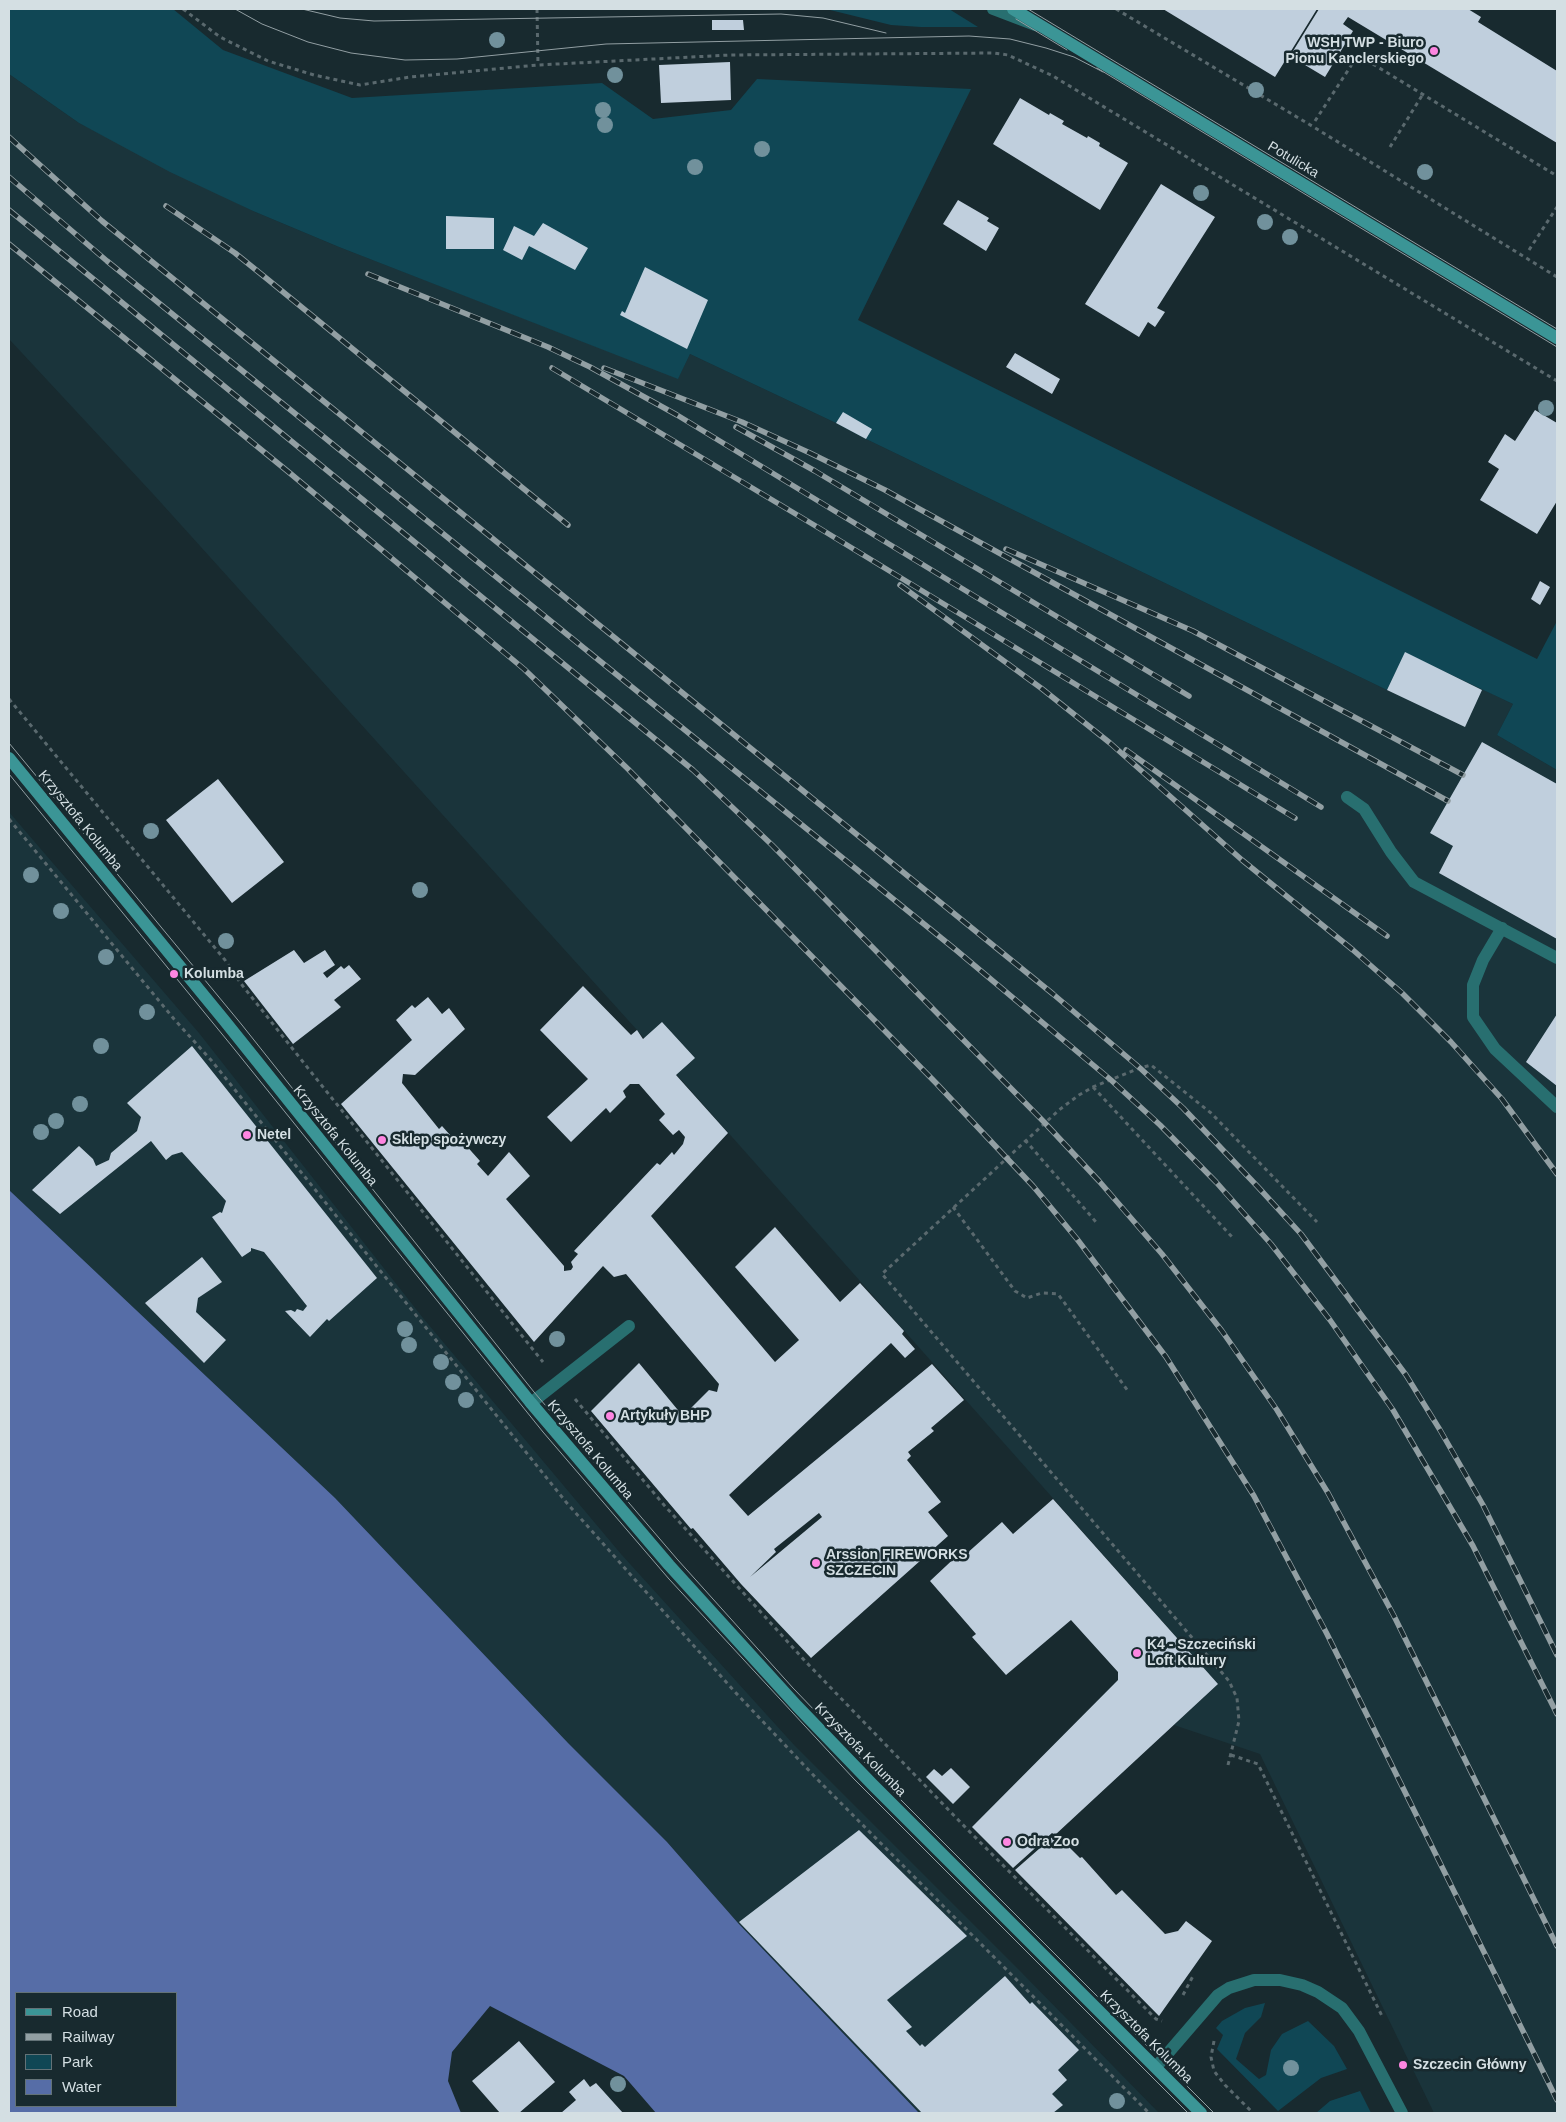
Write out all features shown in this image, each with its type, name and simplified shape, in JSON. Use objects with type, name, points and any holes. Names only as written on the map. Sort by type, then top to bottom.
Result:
[{"type":"street","name":"Potulicka","points":[[1014,14],[1044,28],[1557,338]]},
{"type":"street","name":"Krzysztofa Kolumba","points":[[9,758],[224,1020],[531,1403],[669,1566],[798,1706],[923,1837],[1202,2113]]},
{"type":"lane","points":[[993,9],[1014,14]]},
{"type":"lane","points":[[999,9],[1014,14]]},
{"type":"lane","points":[[1347,797],[1364,809],[1391,852],[1414,882],[1557,958]]},
{"type":"lane","points":[[1502,928],[1483,960],[1473,985],[1474,1017],[1494,1049],[1557,1108]]},
{"type":"lane","points":[[531,1403],[629,1326]]},
{"type":"lane","points":[[1156,2067],[1218,1995],[1228,1988],[1254,1980],[1280,1980],[1302,1985],[1318,1992],[1342,2008],[1364,2039],[1402,2113]]},
{"type":"path","points":[[183,9],[220,37],[268,61],[314,75],[360,85],[410,77],[538,65],[730,54],[994,54],[1018,58],[1053,76],[1557,381]]},
{"type":"path","points":[[537,9],[538,65]]},
{"type":"path","points":[[1116,9],[1320,131],[1557,277]]},
{"type":"path","points":[[1315,121],[1358,55],[1557,176]]},
{"type":"path","points":[[1390,147],[1423,94]]},
{"type":"path","points":[[1529,250],[1557,206]]},
{"type":"path","points":[[9,699],[55,759],[225,960],[242,985],[396,1180],[654,1493],[805,1661],[967,1829],[1156,2018],[1162,2020],[1166,2018]]},
{"type":"path","points":[[1228,1765],[1239,1721],[1237,1698],[1229,1681],[882,1274],[1065,1105],[1093,1087],[1151,1065],[1211,1113],[1317,1222]]},
{"type":"path","points":[[1093,1087],[1233,1238]]},
{"type":"path","points":[[1025,1140],[1096,1222]]},
{"type":"path","points":[[953,1207],[1015,1291],[1027,1298],[1042,1293],[1058,1294],[1128,1391]]},
{"type":"path","points":[[1231,1755],[1258,1764],[1383,2019]]},
{"type":"path","points":[[1179,2001],[1193,1976]]},
{"type":"path","points":[[1210,2037],[1214,2041],[1211,2056],[1214,2071],[1253,2113]]},
{"type":"shaded area","points":[[9,74],[79,123],[253,211],[339,247],[678,378],[690,354],[1387,690],[1405,652],[1513,704],[1497,735],[1557,770],[1557,2113],[1434,2113],[1260,1754],[1174,1725],[1218,1684],[637,1030],[154,495],[9,339]]},
{"type":"shaded area","points":[[9,812],[199,1033],[423,1318],[621,1554],[795,1746],[1159,2113],[919,2113],[738,1923],[667,1842],[9,1190]]},
{"type":"green space","points":[[9,9],[173,9],[223,50],[352,98],[602,83],[653,119],[731,110],[757,79],[971,89],[858,320],[1537,659],[1557,621],[1557,770],[1497,735],[1513,704],[1405,653],[1387,690],[690,354],[678,379],[339,247],[253,211],[170,172],[79,123],[9,74]]},
{"type":"green space","points":[[826,9],[949,9],[978,27],[891,25]]},
{"type":"green space","points":[[1265,2003],[1261,2017],[1245,2033],[1236,2059],[1259,2079],[1266,2075],[1271,2050],[1282,2034],[1308,2021],[1334,2046],[1347,2069],[1321,2078],[1278,2111],[1217,2049],[1223,2035],[1216,2028],[1222,2021],[1245,2008]]},
{"type":"green space","points":[[1360,2091],[1371,2113],[1316,2113],[1330,2101]]},
{"type":"water","points":[[9,1190],[335,1498],[568,1743],[667,1842],[738,1923],[919,2113],[656,2113],[624,2076],[490,2006],[452,2052],[448,2081],[461,2113],[9,2113]]},
{"type":"building","points":[[1163,9],[1286,10],[1317,9],[1275,77]]},
{"type":"building","points":[[1319,9],[1468,9],[1481,17],[1478,22],[1557,71],[1557,143],[1348,17],[1343,24],[1353,31],[1325,77],[1290,56]]},
{"type":"building","points":[[712,20],[743,20],[744,30],[712,30]]},
{"type":"building","points":[[730,62],[731,100],[661,103],[659,65]]},
{"type":"building","points":[[1020,98],[1049,115],[1050,113],[1064,121],[1062,124],[1100,143],[1099,146],[1128,163],[1100,210],[993,144]]},
{"type":"building","points":[[1161,184],[1215,217],[1157,308],[1165,312],[1155,327],[1148,322],[1139,337],[1085,304]]},
{"type":"building","points":[[958,200],[989,218],[987,221],[999,228],[986,251],[943,224]]},
{"type":"building","points":[[446,216],[494,218],[494,249],[446,249]]},
{"type":"building","points":[[543,223],[588,248],[575,270],[529,246],[522,260],[503,250],[514,226],[534,236]]},
{"type":"building","points":[[645,267],[708,300],[687,349],[620,315],[622,311],[625,313]]},
{"type":"building","points":[[1015,353],[1060,379],[1052,394],[1006,367]]},
{"type":"building","points":[[1535,410],[1557,423],[1557,501],[1537,534],[1480,500],[1499,469],[1488,462],[1505,434],[1515,441]]},
{"type":"building","points":[[843,412],[872,429],[866,439],[836,423]]},
{"type":"building","points":[[1540,581],[1550,587],[1540,605],[1531,599]]},
{"type":"building","points":[[1405,652],[1482,690],[1465,727],[1387,690]]},
{"type":"building","points":[[1482,742],[1557,784],[1557,939],[1439,873],[1453,846],[1430,833]]},
{"type":"building","points":[[218,779],[284,862],[232,903],[166,820]]},
{"type":"building","points":[[294,950],[304,963],[325,950],[335,965],[323,973],[327,978],[341,966],[344,969],[349,965],[361,979],[334,1000],[341,1007],[293,1044],[244,981]]},
{"type":"building","points":[[583,986],[631,1035],[637,1030],[643,1039],[662,1022],[695,1058],[676,1075],[728,1133],[651,1216],[775,1362],[799,1340],[735,1267],[775,1227],[840,1302],[860,1283],[904,1331],[902,1334],[915,1349],[905,1358],[891,1343],[729,1495],[748,1516],[932,1364],[964,1400],[931,1428],[934,1431],[908,1452],[911,1456],[907,1460],[941,1502],[928,1512],[948,1536],[811,1658],[741,1584],[693,1528],[691,1529],[591,1411],[639,1363],[682,1415],[692,1413],[691,1408],[709,1390],[717,1392],[719,1384],[626,1274],[614,1277],[603,1266],[534,1342],[341,1104],[412,1040],[396,1020],[412,1005],[415,1008],[428,997],[442,1014],[449,1008],[465,1029],[415,1075],[403,1074],[402,1083],[439,1129],[442,1126],[459,1145],[463,1142],[480,1161],[477,1164],[488,1176],[509,1152],[530,1176],[506,1199],[564,1266],[564,1271],[571,1270],[573,1267],[571,1262],[578,1254],[574,1251],[657,1163],[660,1165],[672,1152],[674,1155],[683,1144],[685,1137],[679,1130],[673,1135],[659,1120],[665,1114],[639,1084],[630,1084],[623,1091],[626,1097],[610,1113],[606,1108],[571,1142],[547,1117],[588,1079],[540,1030]],"holes":[[[819,1513],[822,1517],[750,1577],[776,1552],[774,1549]]]},
{"type":"building","points":[[1557,1014],[1557,1086],[1526,1062]]},
{"type":"building","points":[[192,1046],[377,1278],[329,1321],[327,1319],[310,1337],[285,1311],[291,1310],[295,1312],[297,1309],[303,1311],[307,1306],[264,1252],[251,1248],[251,1251],[242,1257],[212,1217],[220,1212],[222,1213],[226,1201],[182,1152],[172,1155],[166,1160],[151,1141],[60,1214],[32,1190],[79,1146],[93,1159],[96,1166],[109,1160],[111,1153],[137,1131],[141,1117],[127,1103]]},
{"type":"building","points":[[202,1257],[222,1282],[198,1298],[196,1312],[226,1340],[204,1363],[145,1303]]},
{"type":"building","points":[[1053,1499],[1218,1684],[1055,1835],[1052,1833],[1013,1868],[972,1827],[1118,1680],[1118,1672],[1071,1620],[1006,1675],[972,1637],[976,1634],[930,1581],[962,1551],[965,1555],[1002,1522],[1013,1534]]},
{"type":"building","points":[[951,1768],[970,1787],[953,1804],[926,1777],[934,1769],[942,1776]]},
{"type":"building","points":[[859,1830],[967,1936],[887,2000],[912,2027],[906,2031],[920,2046],[922,2044],[925,2047],[1005,1976],[1030,2004],[1032,2002],[1079,2050],[1058,2070],[1067,2080],[1052,2094],[1063,2105],[1053,2113],[922,2113],[739,1922]]},
{"type":"building","points":[[1056,1834],[1080,1858],[1082,1857],[1116,1895],[1122,1890],[1165,1934],[1178,1931],[1186,1921],[1212,1941],[1159,2016],[1015,1870]]},
{"type":"building","points":[[519,2041],[555,2082],[519,2113],[500,2113],[472,2081]]},
{"type":"building","points":[[584,2079],[590,2087],[596,2083],[623,2113],[561,2113],[576,2100],[569,2092]]},
{"type":"tram line","points":[[235,9],[262,24],[308,42],[351,53],[405,60],[457,59],[606,44],[969,36],[1010,39],[1046,48],[1074,57],[1103,72]]},
{"type":"tram line","points":[[302,9],[340,18],[374,21],[781,14],[823,18],[886,33]]},
{"type":"tram line","points":[[1028,9],[1557,329]]},
{"type":"tram line","points":[[1016,19],[1067,50]]},
{"type":"tram line","points":[[1097,68],[1557,347]]},
{"type":"tram line","points":[[9,743],[242,1025],[534,1392],[677,1559],[793,1688],[894,1793],[1214,2113]]},
{"type":"tram line","points":[[9,774],[231,1045],[543,1432],[669,1579],[854,1779],[1188,2113]]},
{"type":"railway","points":[[9,137],[102,221],[1053,994],[1140,1068],[1183,1108],[1301,1234],[1406,1375],[1483,1505],[1557,1655]]},
{"type":"railway","points":[[9,177],[107,261],[956,950],[1111,1080],[1160,1125],[1216,1182],[1271,1244],[1330,1320],[1393,1410],[1473,1546],[1557,1714]]},
{"type":"railway","points":[[166,206],[235,253],[568,525]]},
{"type":"railway","points":[[9,210],[693,770],[772,845],[1044,1122],[1099,1181],[1162,1254],[1222,1331],[1277,1410],[1328,1493],[1394,1616],[1557,1946]]},
{"type":"railway","points":[[9,244],[291,474],[524,669],[628,769],[936,1083],[1033,1186],[1077,1239],[1166,1357],[1254,1496],[1327,1634],[1557,2100]]},
{"type":"railway","points":[[368,274],[548,347],[590,367],[677,415],[1321,807]]},
{"type":"railway","points":[[552,368],[1295,818]]},
{"type":"railway","points":[[604,368],[742,422],[885,490],[1448,801]]},
{"type":"railway","points":[[736,427],[815,471],[1189,696]]},
{"type":"railway","points":[[1006,549],[1193,631],[1463,775]]},
{"type":"railway","points":[[900,585],[1045,691]]},
{"type":"railway","points":[[1041,688],[1110,743],[1242,860],[1353,950],[1402,993],[1451,1042],[1502,1099],[1557,1174]]},
{"type":"railway","points":[[1126,750],[1387,936]]},
{"type":"place","name":"WSH TWP - Biuro Pionu Kanclerskiego","points":[[1434,51]]},
{"type":"place","name":"Kolumba","points":[[174,974]]},
{"type":"place","name":"Netel","points":[[247,1135]]},
{"type":"place","name":"Sklep spożywczy","points":[[382,1140]]},
{"type":"place","name":"Artykuły BHP","points":[[610,1416]]},
{"type":"place","name":"Arssion FIREWORKS SZCZECIN","points":[[816,1563]]},
{"type":"place","name":"K4 - Szczeciński Loft Kultury","points":[[1137,1653]]},
{"type":"place","name":"Odra Zoo","points":[[1007,1842]]},
{"type":"place","name":"Szczecin Główny","points":[[1403,2065]]}]
